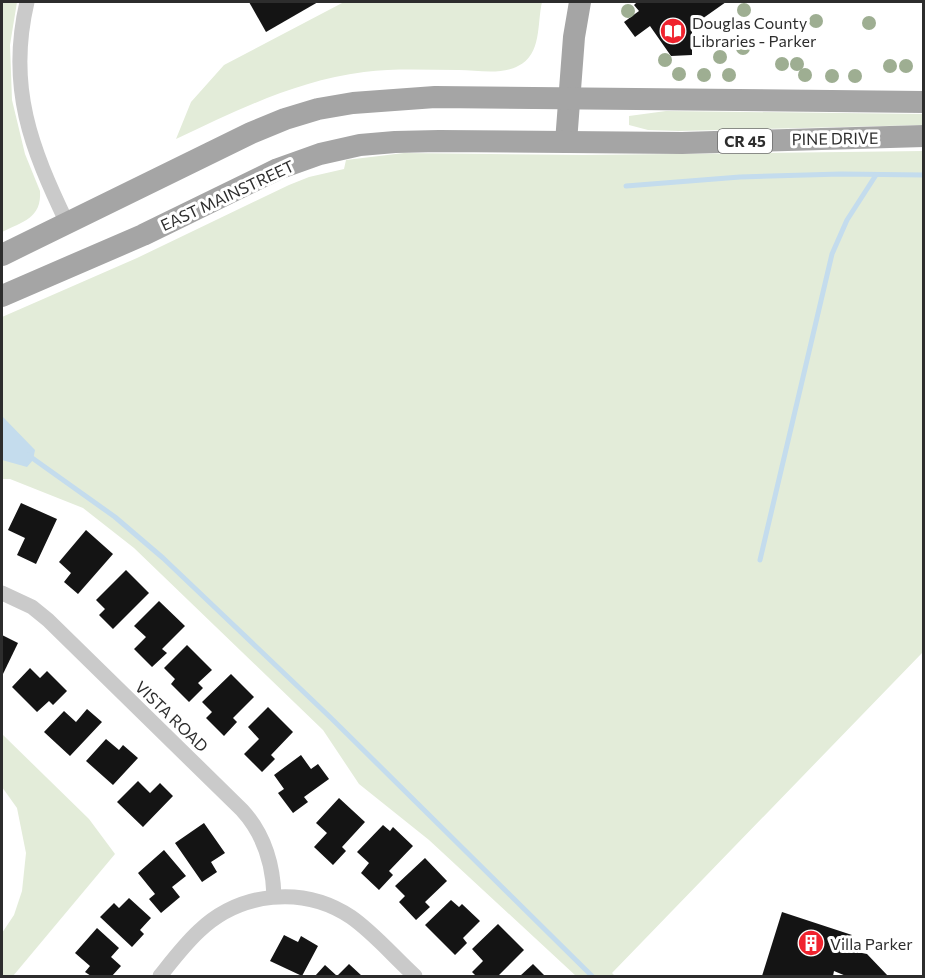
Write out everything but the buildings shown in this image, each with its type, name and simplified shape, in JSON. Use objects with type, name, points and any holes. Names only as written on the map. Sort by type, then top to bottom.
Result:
[{"type":"main road","points":[[566,142],[574,37],[580,2]]},
{"type":"main road","points":[[2,255],[251,133],[318,109],[373,100],[435,97],[924,102]]},
{"type":"main road","name":"PINE DRIVE","points":[[566,142],[682,143],[924,136]]},
{"type":"main road","name":"EAST MAINSTREET","points":[[2,296],[143,235],[258,178],[320,154],[360,145],[394,142],[566,142]]},
{"type":"street","points":[[27,2],[20,57],[24,115],[40,168],[67,223]]},
{"type":"street","name":"VISTA ROAD","points":[[2,594],[32,607],[48,620],[249,817],[269,858],[273,871],[274,896]]},
{"type":"street","points":[[160,976],[191,939],[215,918],[243,904],[274,896],[304,898],[343,912],[365,928],[415,976]]},
{"type":"green space","points":[[2,2],[17,2],[10,45],[12,100],[25,154],[40,191],[40,200],[38,207],[29,218],[2,232]]},
{"type":"green space","points":[[344,2],[542,2],[535,46],[526,61],[511,69],[489,71],[387,70],[339,76],[267,98],[176,139],[191,102],[224,65]]},
{"type":"green space","points":[[666,111],[923,114],[923,125],[679,131],[648,130],[629,125],[629,116]]},
{"type":"green space","points":[[923,151],[923,652],[612,973],[615,976],[576,976],[429,840],[359,784],[323,730],[134,548],[83,508],[10,479],[2,479],[2,317],[137,258],[289,185],[309,177],[344,169],[346,160],[404,153],[584,155]]},
{"type":"green space","points":[[2,734],[89,819],[115,854],[13,976],[2,976],[2,933],[14,915],[22,891],[26,853],[17,808],[2,787]]},
{"type":"water","points":[[2,416],[35,450],[33,460],[27,467],[2,460]]},
{"type":"waterway","points":[[626,186],[740,177],[841,174],[924,175]]},
{"type":"waterway","points":[[760,560],[832,254],[847,220],[876,175]]},
{"type":"waterway","points":[[28,455],[115,517],[163,558],[331,718],[592,976]]},
{"type":"place","name":"Douglas County Libraries - Parker","points":[[673,31]]},
{"type":"place","name":"Villa Parker","points":[[811,943]]}]
